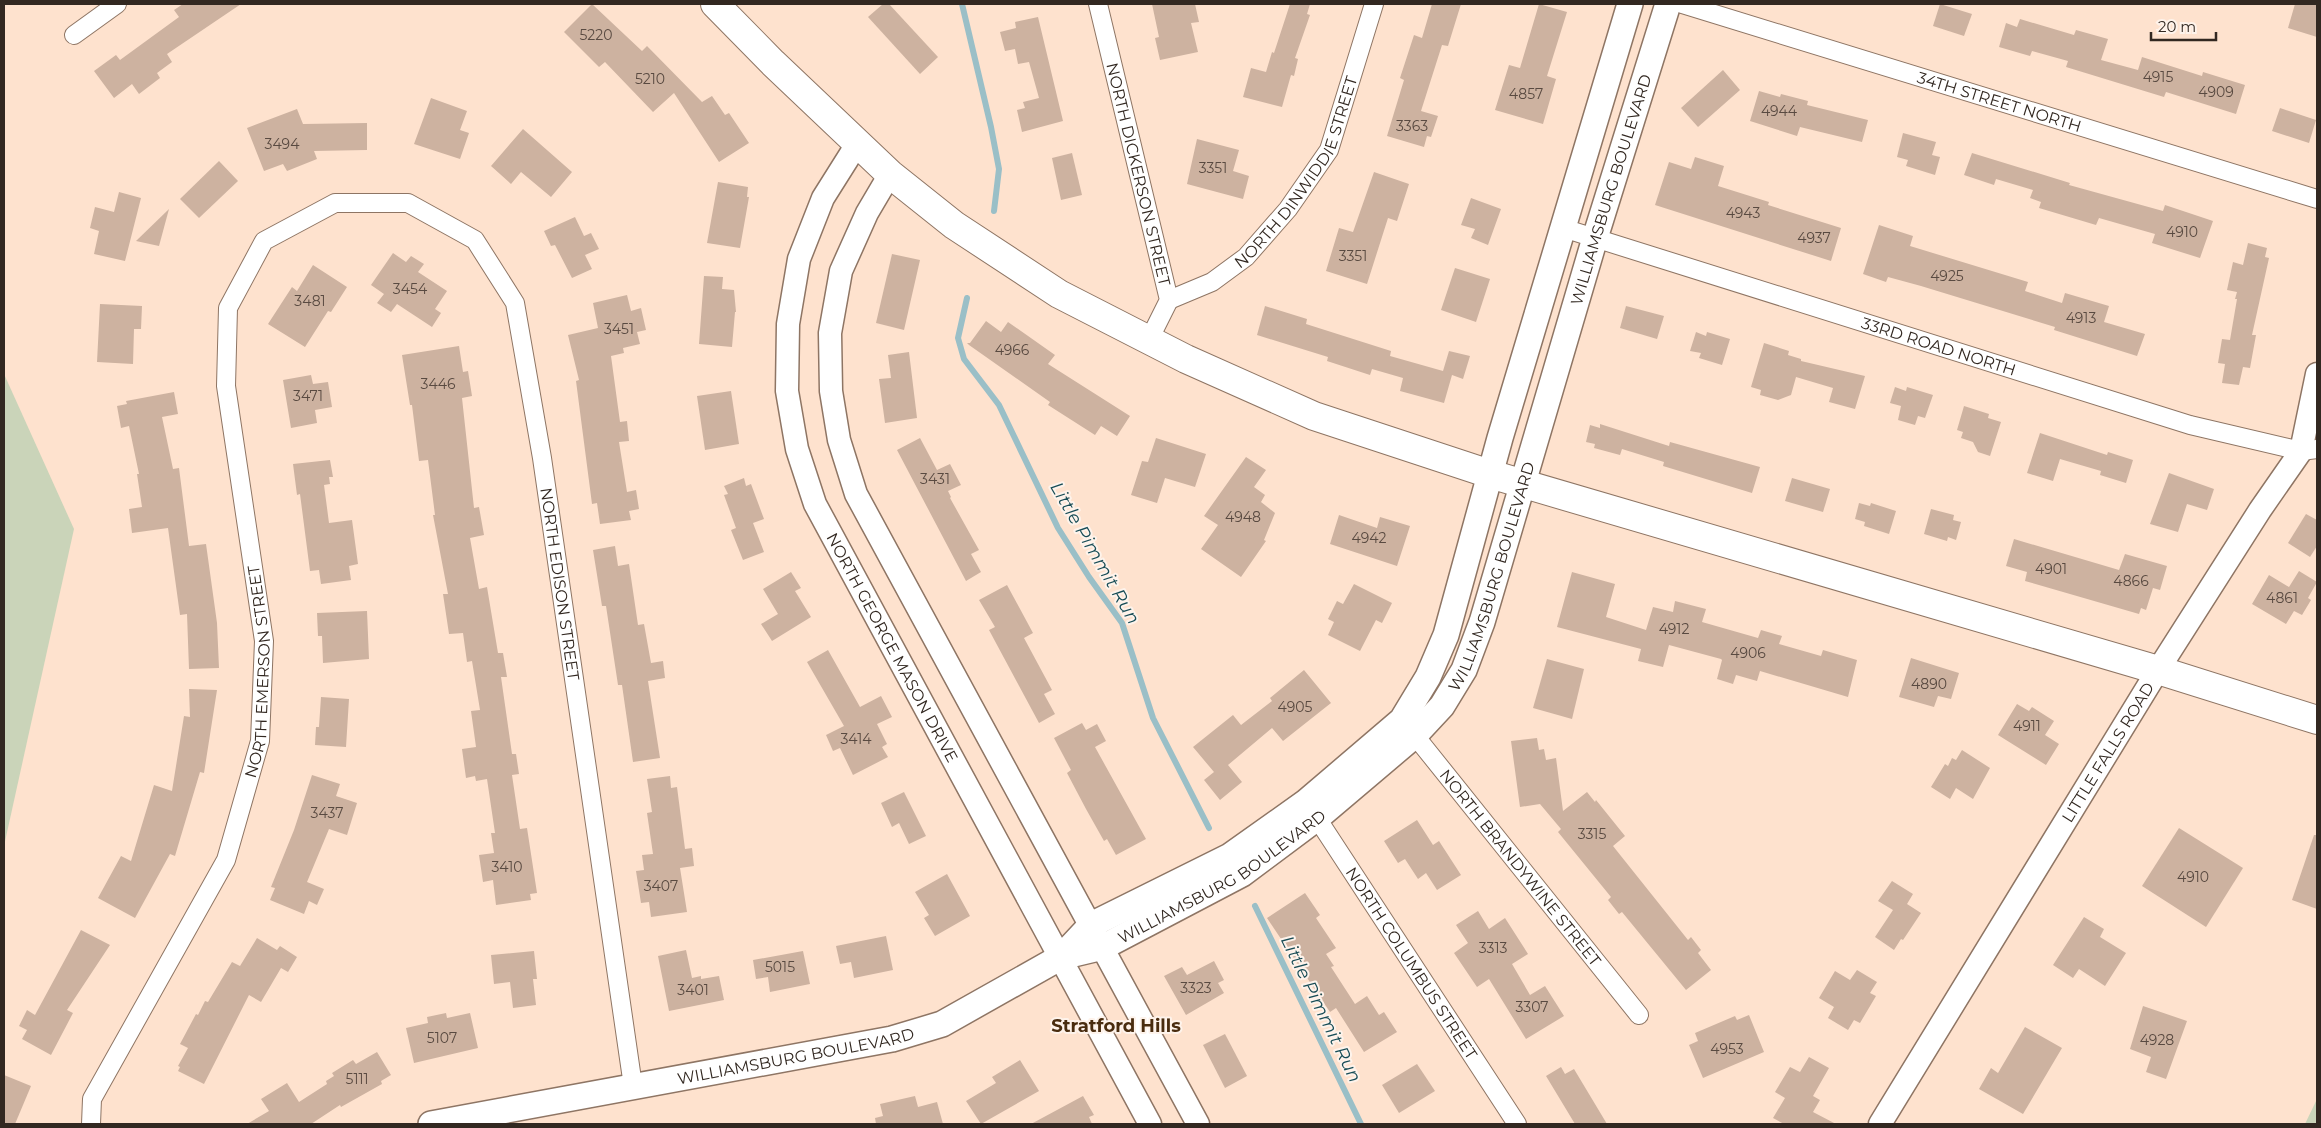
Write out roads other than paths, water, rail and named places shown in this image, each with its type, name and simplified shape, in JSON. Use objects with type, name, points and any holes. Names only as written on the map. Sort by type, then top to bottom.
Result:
[{"type":"main road","points":[[715,4],[857,144],[890,174],[954,225],[1059,294],[1149,340],[1314,416],[1490,474],[2158,670],[2317,720]]},
{"type":"main road","name":"WILLIAMSBURG BOULEVARD","points":[[1409,728],[1446,634],[1490,474],[1630,4]]},
{"type":"main road","name":"WILLIAMSBURG BOULEVARD","points":[[431,1124],[892,1039],[942,1024],[1062,957],[1103,947],[1242,874],[1312,810],[1409,728],[1442,706],[1464,670],[1482,622],[1595,238],[1668,4]]},
{"type":"main road","name":"WILLIAMSBURG BOULEVARD","points":[[1062,957],[1091,925],[1230,856],[1312,810]]},
{"type":"main road","name":"WILLIAMSBURG BOULEVARD","points":[[478,1124],[513,1108]]},
{"type":"street","points":[[74,35],[117,4]]},
{"type":"street","name":"NORTH DICKERSON STREET","points":[[1098,4],[1169,300],[1149,340]]},
{"type":"street","name":"NORTH DINWIDDIE STREET","points":[[1169,300],[1212,282],[1246,257],[1288,209],[1329,150],[1374,4]]},
{"type":"street","name":"34TH STREET NORTH","points":[[1682,4],[2317,199]]},
{"type":"street","name":"NORTH GEORGE MASON DRIVE","points":[[857,144],[824,198],[799,259],[788,324],[788,390],[796,449],[819,512],[1041,923],[1062,957],[1150,1124]]},
{"type":"street","points":[[890,174],[867,213],[841,271],[830,333],[831,391],[838,440],[856,494],[1198,1124]]},
{"type":"street","name":"NORTH EDISON STREET","points":[[335,203],[408,203],[475,240],[515,303],[543,468],[633,1086]]},
{"type":"street","name":"NORTH EMERSON STREET","points":[[90,1124],[92,1099],[226,860],[260,740],[264,641],[226,386],[228,308],[264,241],[335,203]]},
{"type":"street","name":"33RD ROAD NORTH","points":[[1563,228],[2190,425],[2309,450]]},
{"type":"street","name":"LITTLE FALLS ROAD","points":[[1880,1124],[2158,670],[2260,510],[2309,450],[2317,374]]},
{"type":"street","name":"NORTH BRANDYWINE STREET","points":[[1409,728],[1639,1015]]},
{"type":"street","name":"NORTH COLUMBUS STREET","points":[[1312,810],[1517,1124]]},
{"type":"waterway","name":"Little Pimmit Run","points":[[962,4],[999,169],[994,211]]},
{"type":"waterway","name":"Little Pimmit Run","points":[[967,298],[958,338],[964,359],[999,405],[1058,528],[1089,577],[1122,623],[1153,718],[1209,828]]},
{"type":"waterway","name":"Little Pimmit Run","points":[[1255,906],[1361,1124]]},
{"type":"district","name":"Stratford Hills","points":[[1116,1026]]}]
